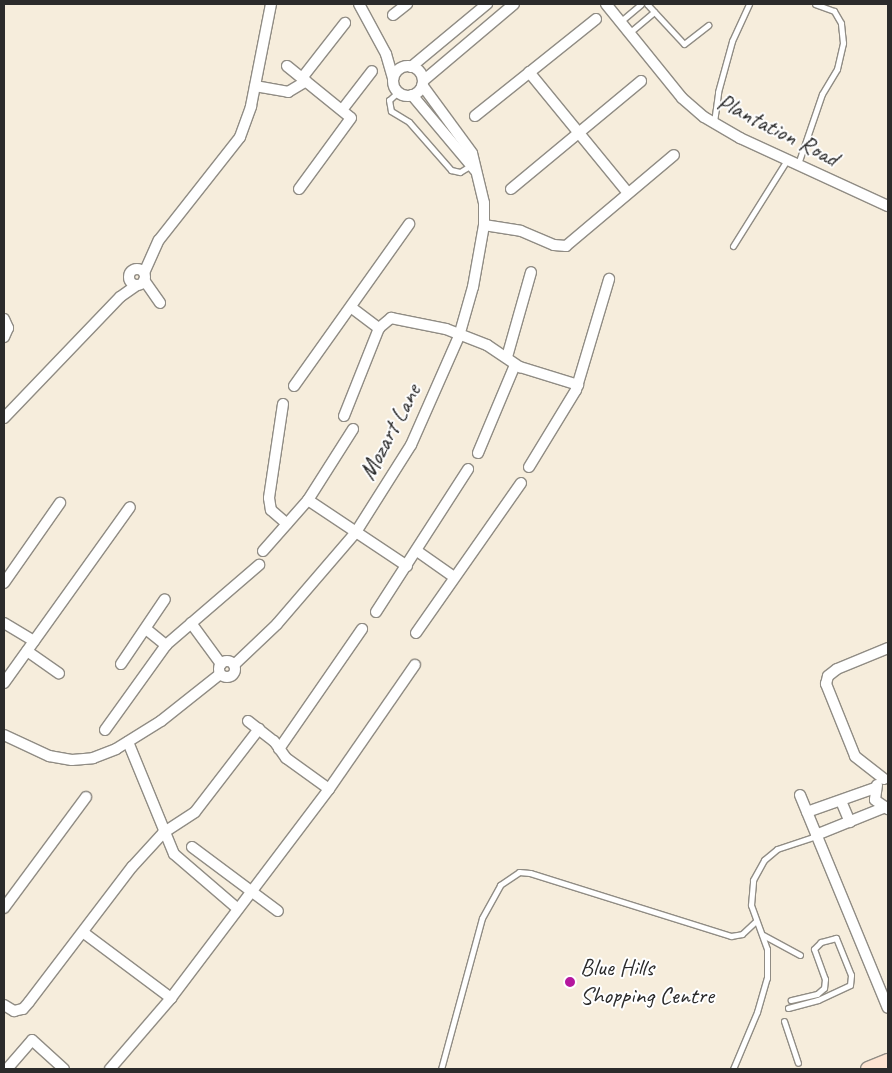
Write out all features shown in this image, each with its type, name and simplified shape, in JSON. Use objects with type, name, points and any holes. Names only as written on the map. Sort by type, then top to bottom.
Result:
[{"type":"main road","points":[[868,1069],[888,1061]]},
{"type":"street","points":[[4,418],[120,297],[134,273],[150,261],[159,240],[237,143],[249,114],[272,4]]},
{"type":"street","points":[[359,4],[386,54],[398,92],[412,95],[422,83],[514,4]]},
{"type":"street","points":[[393,15],[407,4]]},
{"type":"street","points":[[393,79],[398,70],[409,67],[487,4]]},
{"type":"street","name":"Plantation Road","points":[[606,4],[682,98],[714,124],[888,206]]},
{"type":"street","points":[[475,116],[596,19]]},
{"type":"street","points":[[255,86],[288,92],[304,79],[345,23]]},
{"type":"street","points":[[386,54],[419,72],[422,83]]},
{"type":"street","points":[[287,66],[351,118],[350,122],[299,190]]},
{"type":"street","points":[[342,110],[372,72]]},
{"type":"street","points":[[529,72],[628,193]]},
{"type":"street","points":[[511,189],[641,81]]},
{"type":"street","name":"Mozart Lane","points":[[221,669],[229,661],[234,665],[277,624],[356,532],[411,445],[459,336],[471,296],[484,225],[484,203],[466,144],[422,83]]},
{"type":"street","name":"Mozart Lane","points":[[412,95],[474,169]]},
{"type":"street","points":[[484,225],[521,231],[563,247],[674,156]]},
{"type":"street","points":[[294,386],[352,308],[409,224]]},
{"type":"street","points":[[506,357],[531,272]]},
{"type":"street","points":[[134,273],[156,299]]},
{"type":"street","points":[[529,467],[578,385],[609,279]]},
{"type":"street","points":[[352,308],[379,328]]},
{"type":"street","points":[[344,416],[379,328],[387,320],[394,318],[436,327],[486,345],[515,365],[578,385]]},
{"type":"street","points":[[4,319],[8,328],[4,337]]},
{"type":"street","points":[[478,453],[515,365]]},
{"type":"street","points":[[283,404],[269,498],[271,510],[286,524]]},
{"type":"street","points":[[263,551],[308,500],[353,429]]},
{"type":"street","points":[[376,612],[468,469]]},
{"type":"street","points":[[416,633],[520,483]]},
{"type":"street","points":[[308,500],[407,566]]},
{"type":"street","points":[[4,583],[60,503]]},
{"type":"street","points":[[4,683],[130,507]]},
{"type":"street","points":[[417,550],[454,577]]},
{"type":"street","points":[[105,730],[166,645],[259,565]]},
{"type":"street","points":[[121,664],[165,599]]},
{"type":"street","points":[[4,623],[34,641]]},
{"type":"street","points":[[4,735],[38,752],[66,760],[101,756],[128,742],[176,710],[221,669],[191,623]]},
{"type":"street","points":[[146,629],[166,645]]},
{"type":"street","points":[[279,749],[362,629]]},
{"type":"street","points":[[807,812],[875,788],[886,779],[855,756],[826,684],[828,676],[837,669],[888,648]]},
{"type":"street","points":[[27,651],[59,674]]},
{"type":"street","points":[[110,1069],[171,998],[238,909],[250,890],[329,789],[415,665]]},
{"type":"street","points":[[248,721],[274,741],[286,758],[329,789]]},
{"type":"street","points":[[4,1005],[14,1011],[23,1009],[84,933],[132,867],[163,832],[195,812],[259,729]]},
{"type":"street","points":[[128,742],[163,832],[180,860],[238,909]]},
{"type":"street","points":[[875,788],[874,800],[886,808]]},
{"type":"street","points":[[800,795],[888,1008]]},
{"type":"street","points":[[4,908],[86,797]]},
{"type":"street","points":[[841,801],[850,822]]},
{"type":"street","points":[[816,836],[886,808]]},
{"type":"street","points":[[192,847],[278,911]]},
{"type":"street","points":[[84,933],[171,998]]},
{"type":"street","points":[[7,1069],[32,1040],[64,1069]]},
{"type":"lane","points":[[620,22],[641,4]]},
{"type":"lane","points":[[647,4],[684,44],[708,25]]},
{"type":"lane","points":[[714,124],[718,92],[732,41],[749,4]]},
{"type":"lane","points":[[798,164],[822,94],[837,69],[843,44],[841,23],[834,11],[815,4]]},
{"type":"lane","points":[[630,33],[654,12]]},
{"type":"lane","points":[[398,92],[389,100],[391,111],[408,122],[451,170],[460,172],[474,169]]},
{"type":"lane","points":[[733,246],[787,160]]},
{"type":"lane","points":[[733,1069],[765,988],[768,954],[756,921],[750,892],[760,866],[777,849],[816,836]]},
{"type":"lane","points":[[441,1069],[482,918],[500,885],[519,872],[530,873],[731,936],[742,934],[756,921]]},
{"type":"lane","points":[[762,934],[800,955]]},
{"type":"lane","points":[[788,1008],[837,993],[851,982],[837,939],[826,940],[814,949],[825,979],[824,988],[817,994],[791,1000]]},
{"type":"lane","points":[[784,1020],[798,1063]]},
{"type":"place","name":"Blue Hills Shopping Centre","points":[[570,982]]}]
